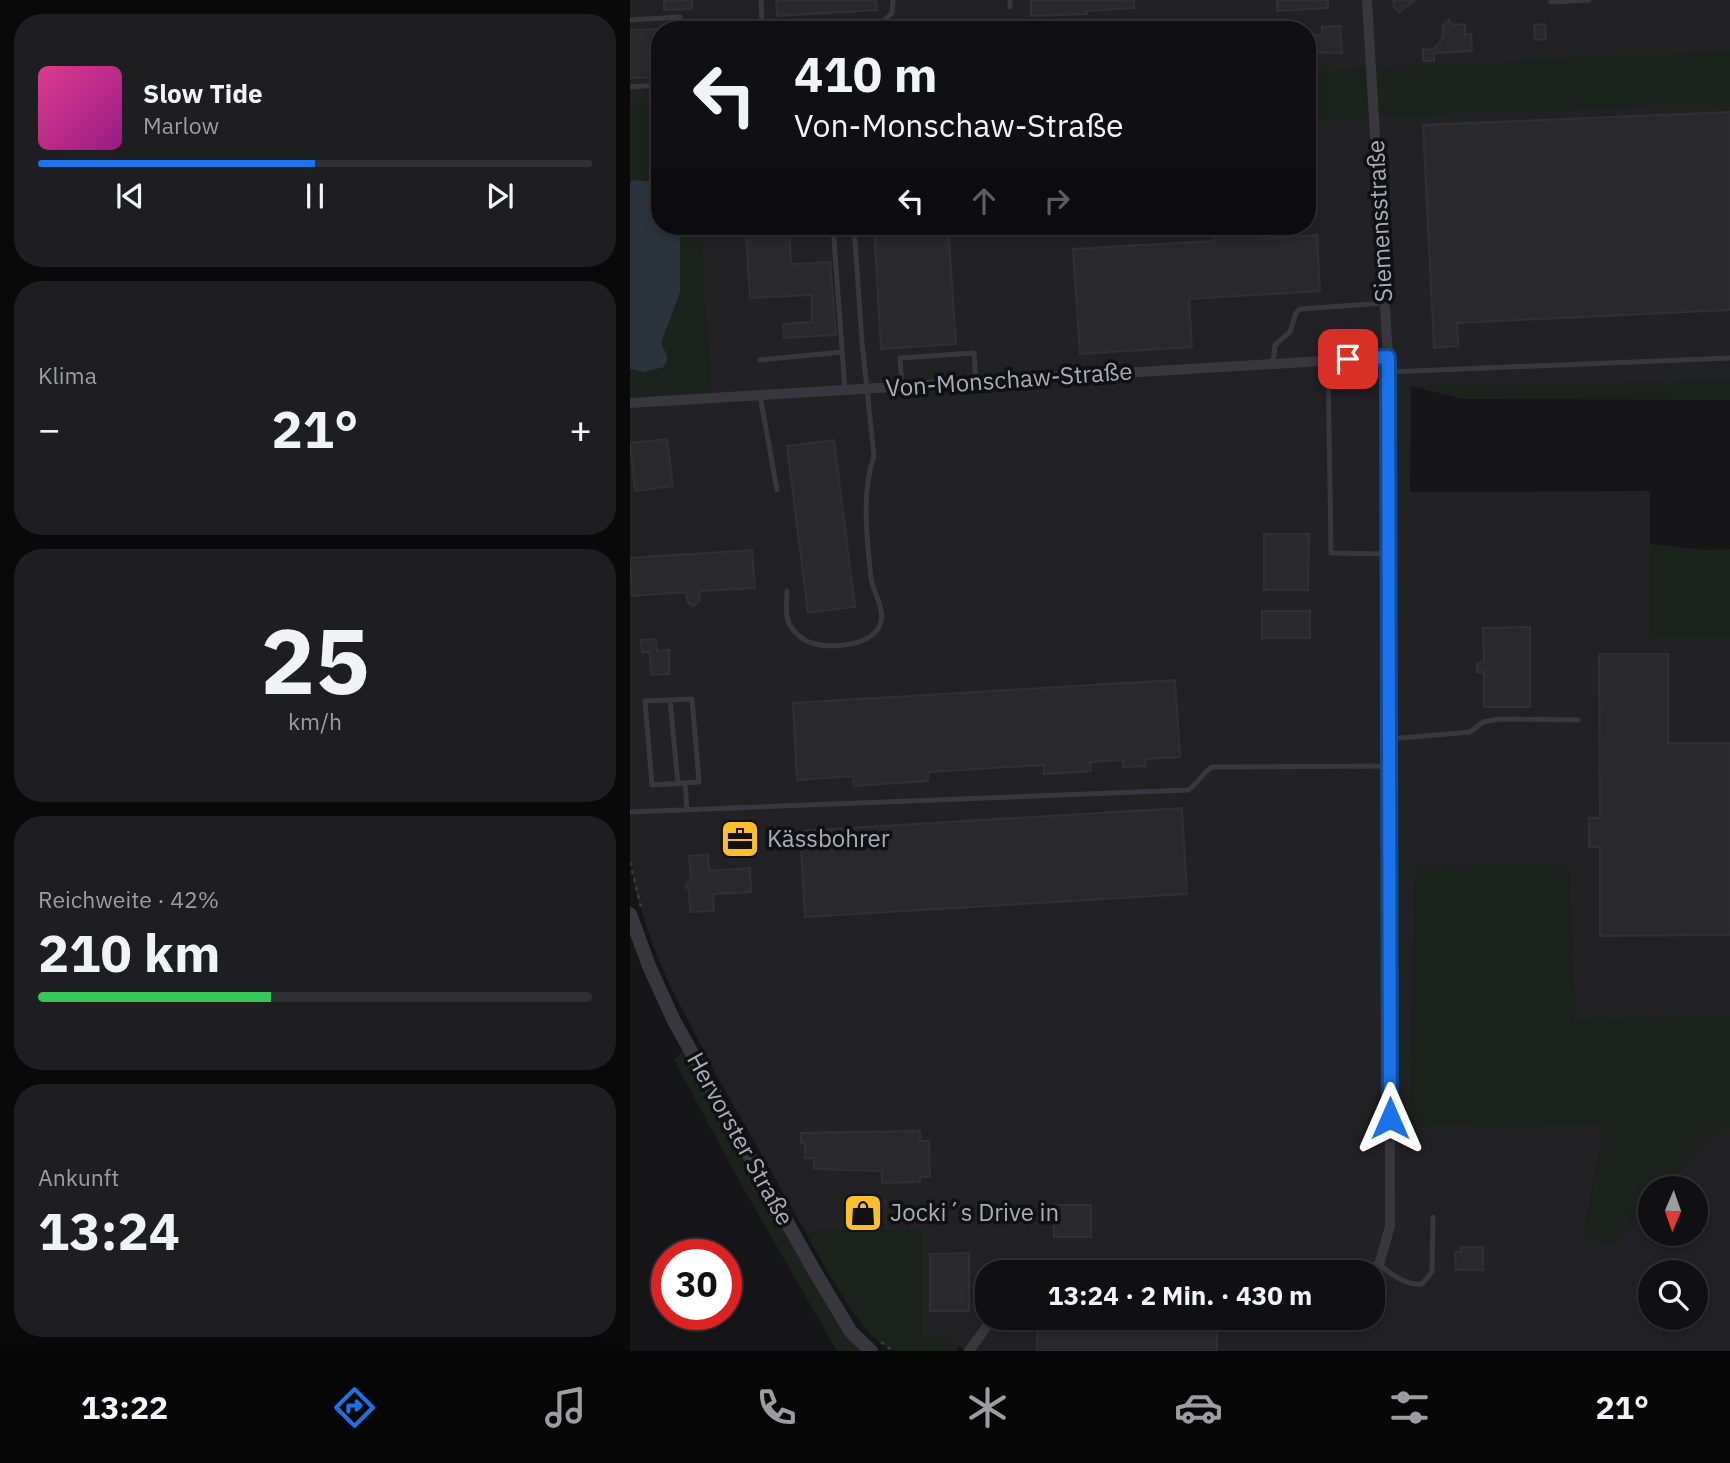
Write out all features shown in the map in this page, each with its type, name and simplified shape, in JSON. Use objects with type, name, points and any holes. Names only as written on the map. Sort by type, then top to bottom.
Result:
[{"type":"street","name":"Siemensstraße","points":[[1367,0],[1388,357],[1390,1226],[1380,1260]]},
{"type":"street","name":"Von-Monschaw-Straße","points":[[630,403],[1388,357]]},
{"type":"street","name":"Hervorster Straße","points":[[636,913],[649,966],[674,1021],[851,1332],[874,1345]]},
{"type":"street","points":[[969,1351],[984,1330]]},
{"type":"lane","points":[[761,0],[762,21]]},
{"type":"lane","points":[[883,21],[892,13],[893,0]]},
{"type":"lane","points":[[1551,0],[1589,0]]},
{"type":"lane","points":[[630,20],[680,17],[680,21]]},
{"type":"lane","points":[[630,87],[651,86]]},
{"type":"lane","points":[[834,235],[845,390]]},
{"type":"lane","points":[[788,591],[786,616],[791,627],[797,635],[812,643],[854,643],[866,640],[880,624],[881,610],[872,581],[866,491],[868,472],[874,456],[855,235]]},
{"type":"lane","points":[[1273,364],[1275,345],[1290,332],[1300,309],[1385,303]]},
{"type":"lane","points":[[760,360],[842,352]]},
{"type":"lane","points":[[902,387],[900,358],[974,353],[976,383]]},
{"type":"lane","points":[[1388,372],[1730,358]]},
{"type":"lane","points":[[1328,360],[1331,553],[1388,554]]},
{"type":"lane","points":[[760,395],[777,490]]},
{"type":"lane","points":[[692,699],[699,782],[652,785],[645,701],[670,700],[692,699]]},
{"type":"lane","points":[[670,700],[687,809]]},
{"type":"lane","points":[[1389,739],[1470,732],[1483,722],[1499,719],[1577,720]]},
{"type":"lane","points":[[630,812],[1188,790],[1196,785],[1206,770],[1212,768],[1388,765]]},
{"type":"lane","points":[[1385,1269],[1402,1280],[1416,1285],[1422,1284],[1432,1272],[1433,1217]]},
{"type":"path","points":[[630,862],[636,913]]},
{"type":"path","points":[[874,1345],[893,1351]]},
{"type":"shaded area","points":[[630,0],[1730,0],[1730,381],[1411,387],[1410,492],[1650,491],[1650,637],[1730,637],[1730,1017],[1574,1020],[1569,865],[1415,867],[1411,1125],[1604,1124],[1584,1237],[1611,1245],[1638,1215],[1638,1246],[1708,1246],[1708,1176],[1674,1176],[1719,1126],[1730,1127],[1730,1351],[965,1351],[950,1338],[923,1338],[923,1230],[805,1231],[716,1074],[669,984],[653,946],[635,890],[630,859]]},
{"type":"shaded area","points":[[1730,51],[1730,103],[1316,120],[1316,71]]},
{"type":"shaded area","points":[[651,103],[651,235],[702,235],[712,398],[630,403],[630,104]]},
{"type":"shaded area","points":[[651,181],[651,235],[680,235],[680,292],[661,343],[667,360],[664,367],[644,372],[630,369],[630,182]]},
{"type":"shaded area","points":[[1730,381],[1730,400],[1462,399],[1411,386]]},
{"type":"shaded area","points":[[1650,544],[1705,550],[1730,549],[1730,637],[1650,637]]},
{"type":"shaded area","points":[[1569,865],[1574,1020],[1730,1017],[1730,1127],[1719,1126],[1674,1176],[1638,1176],[1638,1216],[1612,1245],[1584,1238],[1604,1124],[1411,1125],[1415,867]]},
{"type":"shaded area","points":[[685,1049],[862,1351],[837,1351],[674,1060]]},
{"type":"shaded area","points":[[923,1230],[923,1337],[950,1338],[960,1346],[956,1351],[896,1351],[884,1346],[858,1318],[832,1280],[805,1231]]},
{"type":"building","points":[[692,0],[692,9],[664,10],[664,1]]},
{"type":"building","points":[[776,0],[876,0],[877,10],[777,16]]},
{"type":"building","points":[[1031,0],[1134,0],[1134,8],[1087,11],[1087,14],[1031,16]]},
{"type":"building","points":[[1277,0],[1328,0],[1328,8],[1277,11]]},
{"type":"building","points":[[1393,0],[1415,0],[1399,12],[1394,7]]},
{"type":"building","points":[[1449,20],[1453,25],[1465,24],[1465,35],[1471,34],[1472,51],[1434,53],[1434,61],[1423,61],[1423,49],[1433,50],[1443,38],[1443,25]]},
{"type":"building","points":[[1545,24],[1546,39],[1535,40],[1534,25]]},
{"type":"building","points":[[1340,26],[1342,53],[1316,52],[1316,35],[1322,35],[1322,27]]},
{"type":"building","points":[[651,29],[651,77],[630,78],[630,30]]},
{"type":"building","points":[[1730,112],[1730,310],[1457,323],[1458,346],[1434,348],[1423,125]]},
{"type":"building","points":[[746,235],[789,235],[791,264],[830,262],[836,335],[784,338],[783,324],[812,322],[812,295],[750,298]]},
{"type":"building","points":[[875,235],[949,235],[956,344],[881,349]]},
{"type":"building","points":[[1214,235],[1261,235],[1261,239],[1317,235],[1320,291],[1189,299],[1192,347],[1080,354],[1073,249],[1214,241]]},
{"type":"building","points":[[667,439],[673,486],[635,491],[630,443]]},
{"type":"building","points":[[834,440],[855,607],[808,613],[787,446]]},
{"type":"building","points":[[1264,534],[1309,534],[1308,590],[1264,590]]},
{"type":"building","points":[[752,550],[755,588],[700,591],[699,602],[693,606],[688,602],[686,592],[632,596],[630,558]]},
{"type":"building","points":[[1262,611],[1310,611],[1310,638],[1262,638]]},
{"type":"building","points":[[1530,627],[1530,707],[1484,707],[1484,672],[1477,672],[1477,663],[1484,662],[1483,628]]},
{"type":"building","points":[[656,639],[657,651],[669,650],[669,674],[651,675],[650,652],[642,652],[641,640]]},
{"type":"building","points":[[1599,654],[1668,654],[1668,743],[1730,743],[1730,935],[1600,936],[1600,847],[1589,847],[1589,818],[1600,818]]},
{"type":"building","points":[[1175,680],[1180,757],[1145,759],[1146,766],[1123,767],[1123,760],[1090,762],[1091,771],[1044,774],[1044,765],[928,772],[928,781],[854,786],[853,776],[797,780],[793,703]]},
{"type":"building","points":[[1182,808],[1187,894],[805,917],[800,831]]},
{"type":"building","points":[[708,854],[709,871],[750,868],[751,892],[713,894],[714,911],[690,912],[689,890],[685,886],[691,880],[689,856]]},
{"type":"building","points":[[920,1131],[920,1141],[929,1141],[930,1177],[920,1177],[920,1182],[882,1183],[882,1171],[814,1169],[814,1158],[805,1158],[805,1143],[801,1143],[801,1133]]},
{"type":"building","name":"Jocki´s Drive in","points":[[849,1205],[877,1205],[877,1221],[849,1221]]},
{"type":"building","points":[[1054,1205],[1091,1205],[1091,1237],[1054,1237]]},
{"type":"building","points":[[1461,1247],[1483,1247],[1483,1270],[1456,1270],[1455,1252],[1461,1252]]},
{"type":"building","points":[[969,1253],[969,1311],[930,1311],[930,1254]]},
{"type":"building","points":[[1037,1330],[1217,1330],[1217,1351],[1037,1351]]},
{"type":"place","name":"Kässbohrer","points":[[740,839]]},
{"type":"place","name":"Jocki´s Drive in","points":[[863,1213]]},
{"type":"route","points":[[1348,359],[1388,357],[1390,1118]]}]
